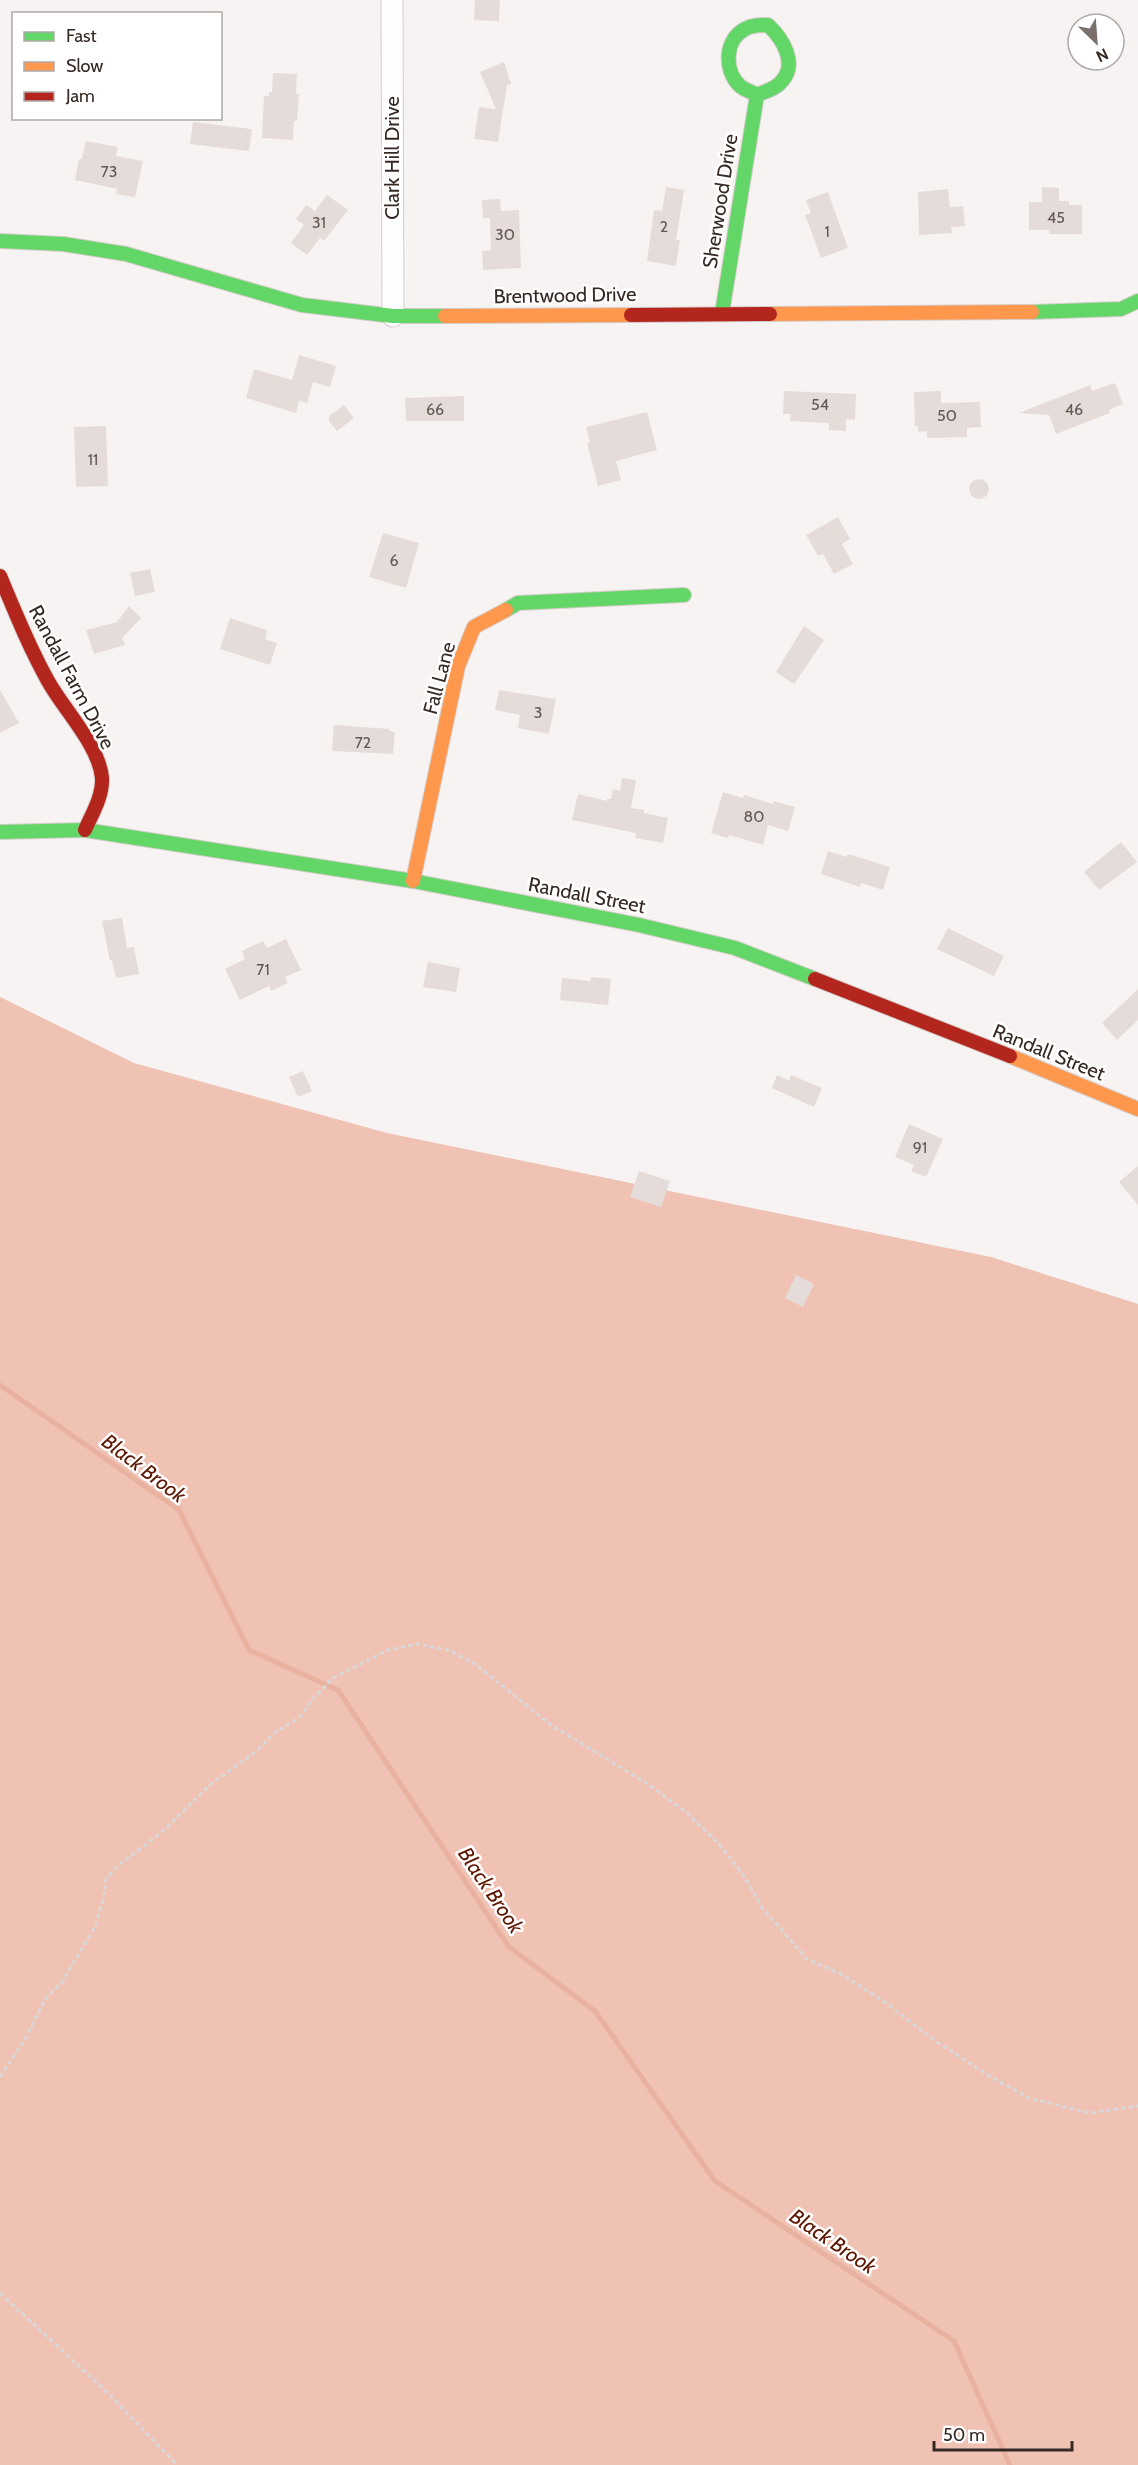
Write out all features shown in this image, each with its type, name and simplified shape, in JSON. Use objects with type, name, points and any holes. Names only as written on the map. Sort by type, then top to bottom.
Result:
[{"type":"street","name":"Clark Hill Drive","points":[[392,0],[393,316]]},
{"type":"street","points":[[768,25],[779,33],[786,44],[789,55],[787,69],[777,87],[757,95],[740,87],[728,63],[729,50],[734,37],[746,28],[768,25]]},
{"type":"street","name":"Sherwood Drive","points":[[722,314],[757,95]]},
{"type":"street","name":"Brentwood Drive","points":[[0,240],[34,240],[100,249],[166,264],[217,282],[302,305],[393,316],[1070,312],[1121,309],[1138,301]]},
{"type":"street","name":"Randall Farm Drive","points":[[0,576],[27,640],[57,697],[86,740],[102,775],[99,797],[85,830]]},
{"type":"street","name":"Fall Lane","points":[[412,881],[458,666],[474,627],[518,603],[684,595]]},
{"type":"street","name":"Randall Street","points":[[0,832],[85,830],[412,881],[639,925],[735,948],[896,1010],[1138,1109]]},
{"type":"path","points":[[0,2077],[46,1998],[62,1982],[95,1927],[104,1897],[106,1879],[120,1864],[163,1831],[211,1784],[258,1750],[273,1734],[300,1718],[313,1699],[333,1678],[388,1650],[409,1645],[431,1645],[456,1653],[483,1669],[551,1725],[648,1784],[680,1808],[714,1838],[744,1876],[763,1910],[807,1959],[843,1975],[882,2000],[937,2042],[991,2077],[1029,2098],[1090,2113],[1138,2106]]},
{"type":"path","points":[[0,2293],[108,2393],[177,2465]]},
{"type":"shaded area","points":[[0,997],[134,1063],[387,1133],[991,1257],[1138,1304],[1138,2465],[0,2465]]},
{"type":"building","points":[[475,0],[500,0],[499,21],[474,20]]},
{"type":"building","points":[[504,62],[511,84],[507,85],[498,142],[474,139],[479,107],[496,109],[480,72]]},
{"type":"building","points":[[273,73],[297,74],[296,94],[299,94],[293,140],[262,138],[264,96],[269,96],[269,92],[272,92]]},
{"type":"building","points":[[193,122],[252,129],[249,151],[190,144]]},
{"type":"building","points":[[86,141],[118,147],[116,156],[143,161],[135,197],[116,194],[117,189],[75,180],[79,159],[82,159]]},
{"type":"building","points":[[666,187],[684,190],[676,240],[680,240],[676,266],[647,261],[654,210],[662,211]]},
{"type":"building","points":[[1042,187],[1059,188],[1059,201],[1069,201],[1069,205],[1082,205],[1082,234],[1049,234],[1049,230],[1029,230],[1029,202],[1042,202]]},
{"type":"building","points":[[948,189],[950,207],[963,206],[965,226],[951,227],[952,233],[919,235],[918,192]]},
{"type":"building","points":[[828,192],[848,248],[821,258],[805,215],[811,213],[806,200]]},
{"type":"building","points":[[327,195],[348,210],[324,241],[320,238],[307,255],[291,243],[304,225],[296,219],[306,205],[315,211]]},
{"type":"building","points":[[500,199],[501,211],[519,210],[521,268],[483,270],[482,251],[491,250],[490,218],[483,218],[482,200]]},
{"type":"building","points":[[299,355],[336,366],[330,387],[313,382],[307,403],[299,401],[296,413],[246,398],[254,369],[292,380]]},
{"type":"building","points":[[1115,383],[1123,404],[1109,410],[1110,413],[1056,434],[1049,415],[1019,413],[1090,385],[1092,391]]},
{"type":"building","points":[[784,391],[856,394],[855,420],[846,419],[846,431],[829,430],[829,423],[790,421],[791,414],[783,414]]},
{"type":"building","points":[[941,391],[941,403],[980,402],[981,427],[967,428],[967,437],[927,438],[927,431],[918,432],[918,426],[915,426],[914,392]]},
{"type":"building","points":[[464,396],[464,421],[406,421],[405,398]]},
{"type":"building","points":[[344,405],[354,418],[337,431],[329,421],[329,416]]},
{"type":"building","points":[[647,412],[657,450],[616,461],[621,480],[598,486],[587,443],[590,443],[586,427]]},
{"type":"building","points":[[106,426],[108,486],[76,487],[74,427]]},
{"type":"building","points":[[979,479],[986,482],[989,489],[986,496],[979,499],[972,496],[969,489],[972,482]]},
{"type":"building","points":[[838,517],[850,539],[842,544],[853,564],[834,574],[823,554],[818,556],[806,535]]},
{"type":"building","points":[[383,533],[419,543],[406,588],[369,577]]},
{"type":"building","points":[[150,569],[155,592],[135,596],[130,573]]},
{"type":"building","points":[[129,606],[141,618],[122,638],[125,645],[94,654],[86,630],[117,622]]},
{"type":"building","points":[[230,618],[267,630],[265,639],[277,643],[270,665],[220,649]]},
{"type":"building","points":[[804,626],[824,640],[794,684],[776,672]]},
{"type":"building","points":[[0,690],[19,723],[0,733]]},
{"type":"building","points":[[499,690],[556,699],[549,734],[518,728],[520,715],[495,710]]},
{"type":"building","points":[[334,725],[390,729],[389,731],[395,732],[393,754],[332,751]]},
{"type":"building","points":[[622,778],[636,780],[631,808],[668,818],[663,843],[635,838],[636,833],[572,820],[578,794],[607,801],[611,799],[613,789],[620,791]]},
{"type":"building","points":[[723,792],[795,807],[788,831],[768,825],[763,845],[729,835],[728,838],[711,833]]},
{"type":"building","points":[[1121,842],[1137,862],[1099,890],[1084,872]]},
{"type":"building","points":[[828,851],[847,857],[848,854],[890,867],[883,890],[861,883],[860,887],[821,874]]},
{"type":"building","points":[[122,918],[127,948],[134,947],[139,974],[116,978],[102,921]]},
{"type":"building","points":[[948,928],[1004,956],[994,976],[937,949]]},
{"type":"building","points":[[286,939],[301,970],[285,977],[288,983],[271,991],[269,986],[240,1000],[225,969],[245,959],[242,951],[263,941],[267,948]]},
{"type":"building","points":[[428,962],[460,968],[456,992],[423,987]]},
{"type":"building","points":[[591,977],[611,979],[608,1005],[560,1000],[562,978],[590,981]]},
{"type":"building","points":[[1138,989],[1138,1020],[1117,1040],[1102,1023]]},
{"type":"building","points":[[303,1071],[312,1091],[298,1097],[289,1077]]},
{"type":"building","points":[[777,1075],[789,1081],[791,1075],[822,1088],[814,1107],[772,1088]]},
{"type":"building","points":[[909,1124],[943,1139],[926,1177],[911,1171],[914,1165],[895,1157]]},
{"type":"building","points":[[1138,1166],[1138,1205],[1119,1182]]},
{"type":"building","points":[[639,1171],[670,1181],[661,1207],[630,1197]]},
{"type":"building","points":[[796,1275],[814,1284],[803,1307],[785,1298]]},
{"type":"waterway","name":"Black Brook","points":[[0,1385],[179,1510],[249,1650],[338,1690],[509,1947],[595,2011],[715,2181],[954,2341],[1010,2465]]},
{"type":"traffic: fast","points":[[722,313],[757,95],[740,86],[735,80],[729,64],[730,48],[733,40],[745,29],[768,25],[783,44],[789,66],[780,84],[757,95]]},
{"type":"traffic: fast","points":[[0,241],[63,244],[126,254],[302,305],[393,316],[445,316]]},
{"type":"traffic: fast","points":[[1032,312],[1121,309],[1138,301]]},
{"type":"traffic: fast","points":[[506,610],[518,603],[684,595]]},
{"type":"traffic: fast","points":[[0,832],[85,830],[413,881],[639,925],[735,948],[815,979]]},
{"type":"traffic: slow","points":[[770,314],[1032,312]]},
{"type":"traffic: slow","points":[[445,316],[631,315]]},
{"type":"traffic: slow","points":[[413,881],[458,666],[474,627],[506,610]]},
{"type":"traffic: slow","points":[[1010,1056],[1138,1109]]},
{"type":"traffic: jam","points":[[631,315],[770,314]]},
{"type":"traffic: jam","points":[[0,576],[41,668],[95,753],[102,785],[85,830]]},
{"type":"traffic: jam","points":[[815,979],[1010,1056]]}]
